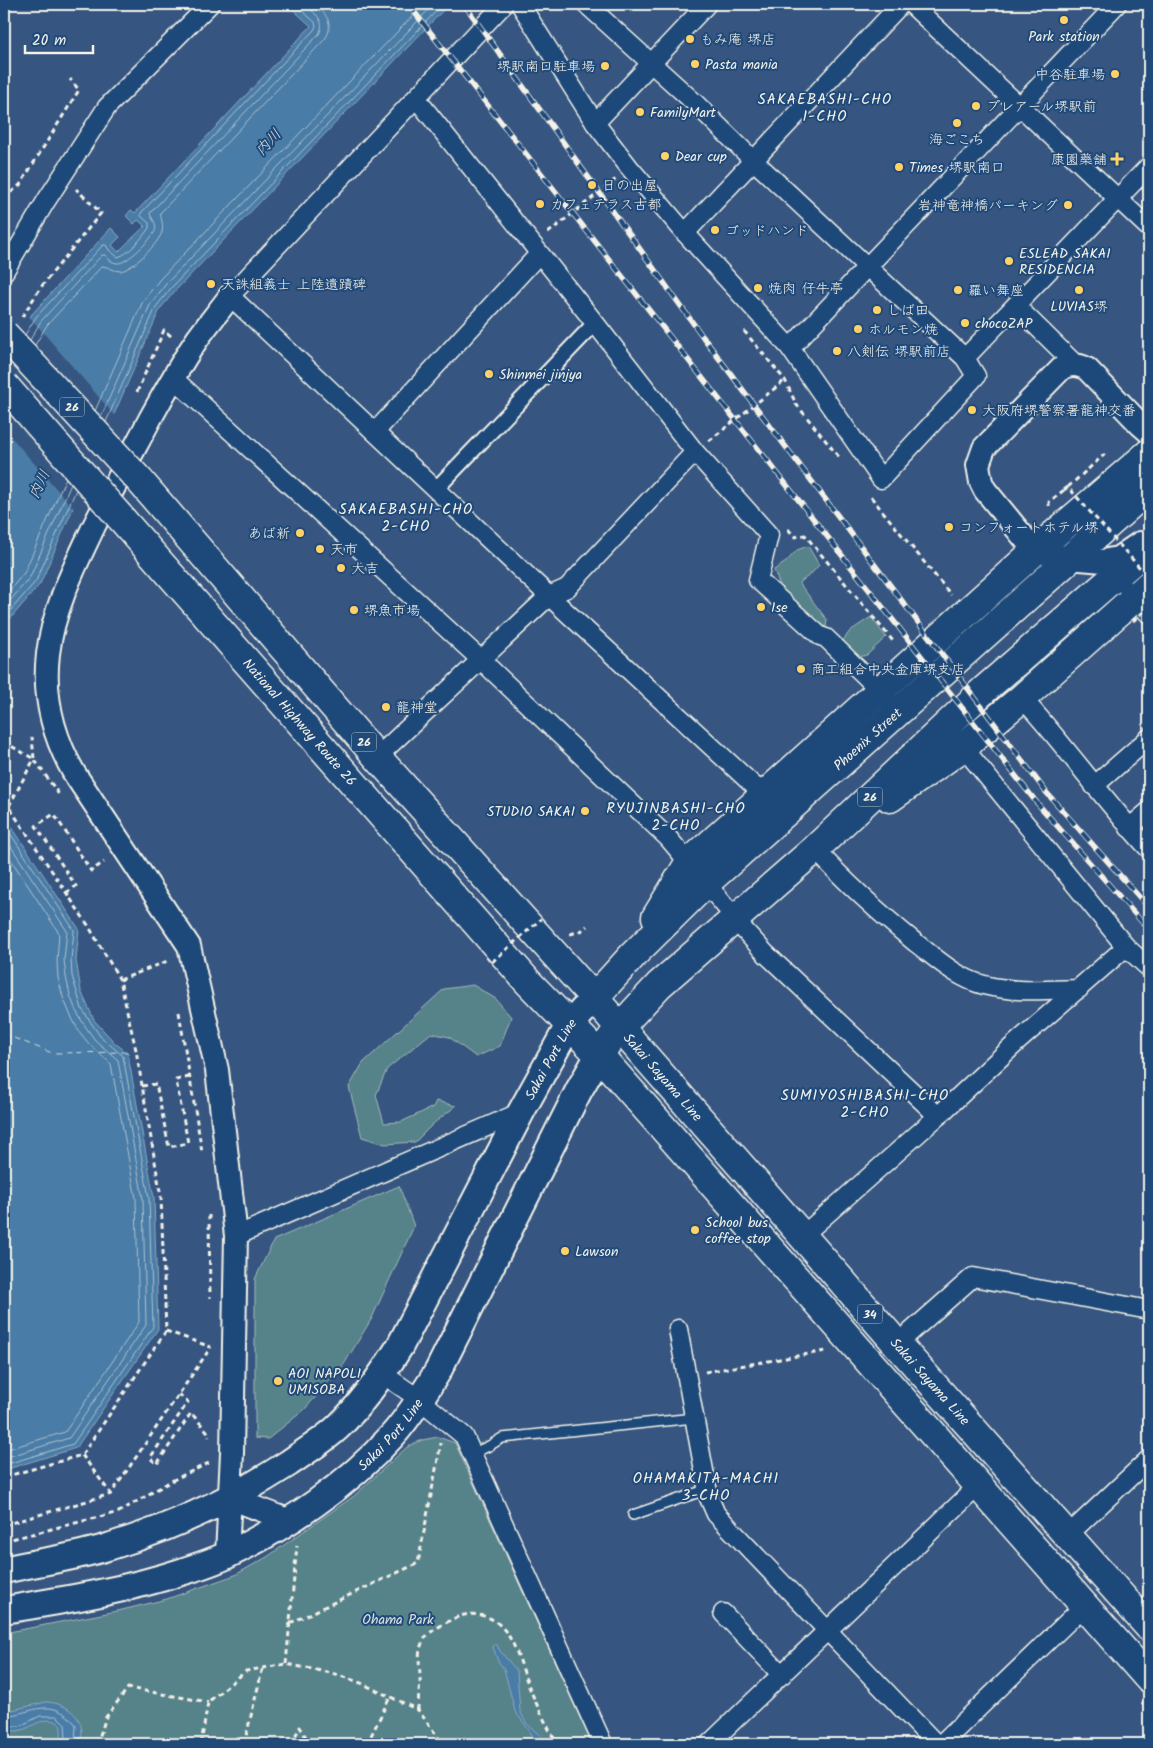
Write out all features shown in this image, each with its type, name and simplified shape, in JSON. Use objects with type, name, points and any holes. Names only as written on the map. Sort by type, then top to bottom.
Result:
[{"type":"main road","name":"26","points":[[12,327],[140,481],[377,757],[594,998]]},
{"type":"main road","name":"National Highway Route 26","points":[[4,385],[528,982],[600,1055]]},
{"type":"main road","points":[[698,873],[765,796],[1035,552],[1149,453]]},
{"type":"main road","name":"Phoenix Street","points":[[594,998],[633,955],[698,873],[900,710],[1149,488]]},
{"type":"main road","name":"26","points":[[600,1055],[620,1027],[659,985],[815,849],[984,690],[1149,547]]},
{"type":"main road","points":[[1035,552],[1062,564]]},
{"type":"main road","name":"26","points":[[815,849],[963,747],[1144,600]]},
{"type":"main road","name":"Sakai Port Line","points":[[4,1570],[110,1546],[174,1523],[230,1498],[275,1472],[318,1444],[337,1427],[358,1406],[383,1374],[400,1346],[521,1112],[569,1025],[594,998]]},
{"type":"main road","name":"Sakai Sayama Line","points":[[594,998],[661,1077],[1149,1627]]},
{"type":"main road","name":"Sakai Port Line","points":[[4,1610],[90,1596],[129,1587],[166,1577],[293,1532],[341,1483],[366,1462],[393,1435],[438,1371],[579,1090],[600,1055]]},
{"type":"main road","name":"34","points":[[600,1055],[1149,1679]]},
{"type":"street","points":[[4,272],[62,176],[107,107],[210,4]]},
{"type":"street","points":[[227,1556],[236,1236],[217,1070],[189,946],[65,758],[53,724],[47,689],[46,671],[50,636],[74,570],[115,482],[173,378],[198,338],[230,296],[504,4]]},
{"type":"street","points":[[520,4],[595,123],[629,167],[686,233],[790,348],[882,479],[976,376],[966,358],[754,161],[694,102],[586,4]]},
{"type":"street","points":[[595,123],[707,4]]},
{"type":"street","points":[[686,233],[901,4]]},
{"type":"street","points":[[911,4],[1149,228]]},
{"type":"street","points":[[790,348],[1117,4]]},
{"type":"street","points":[[416,98],[695,452],[769,535],[758,580],[820,636],[826,638],[900,710]]},
{"type":"street","points":[[966,358],[1149,166]]},
{"type":"street","points":[[375,432],[539,254]]},
{"type":"street","points":[[230,296],[765,796]]},
{"type":"street","points":[[1016,306],[1075,364],[1087,369],[1149,432]]},
{"type":"street","points":[[436,489],[595,323]]},
{"type":"street","points":[[1035,552],[985,490],[981,482],[978,465],[980,456],[989,441],[1062,368],[1075,364]]},
{"type":"street","points":[[173,378],[480,659],[669,839],[734,919],[766,954],[938,1116]]},
{"type":"street","points":[[377,757],[549,596],[567,588],[695,452]]},
{"type":"street","points":[[1062,564],[1118,558],[1149,537]]},
{"type":"street","points":[[1116,576],[1144,600]]},
{"type":"street","points":[[1022,698],[1129,828],[1149,849]]},
{"type":"street","points":[[1094,786],[1149,738]]},
{"type":"street","points":[[963,747],[1126,947],[1149,968]]},
{"type":"street","points":[[1129,828],[1149,811]]},
{"type":"street","points":[[815,849],[845,882],[875,910],[952,971],[983,985],[1028,992],[1079,989]]},
{"type":"street","points":[[802,1236],[938,1116],[1016,1043],[1126,947]]},
{"type":"street","points":[[236,1236],[521,1112]]},
{"type":"street","points":[[897,1344],[973,1276],[1149,1310]]},
{"type":"street","points":[[678,1329],[709,1498],[716,1514],[936,1744]]},
{"type":"street","points":[[383,1374],[419,1399],[464,1436],[603,1744]]},
{"type":"street","points":[[1068,1535],[1149,1459]]},
{"type":"street","points":[[709,1744],[979,1485]]},
{"type":"street","points":[[230,1498],[293,1532]]},
{"type":"street","points":[[941,1744],[1084,1606]]},
{"type":"street","points":[[723,1613],[782,1675]]},
{"type":"lane","points":[[473,1454],[502,1438],[694,1418]]},
{"type":"lane","points":[[633,1515],[708,1488]]},
{"type":"path","points":[[4,198],[20,185],[79,90],[70,79]]},
{"type":"path","points":[[539,254],[546,235],[629,167]]},
{"type":"path","points":[[12,327],[41,287],[101,213],[62,176]]},
{"type":"path","points":[[741,326],[785,380],[796,404],[840,458]]},
{"type":"path","points":[[695,452],[803,365]]},
{"type":"path","points":[[704,432],[710,440]]},
{"type":"path","points":[[1064,490],[1105,454]]},
{"type":"path","points":[[1068,486],[1144,600]]},
{"type":"path","points":[[870,496],[951,595]]},
{"type":"path","points":[[782,522],[795,537],[805,535],[893,641]]},
{"type":"path","points":[[5,743],[34,759],[61,798]]},
{"type":"path","points":[[9,807],[34,759]]},
{"type":"path","points":[[4,804],[9,807],[88,925],[120,980],[136,1050],[161,1197],[166,1332],[82,1455],[4,1477]]},
{"type":"path","points":[[66,893],[76,886],[36,826],[54,814],[91,871],[104,862]]},
{"type":"path","points":[[99,854],[110,870]]},
{"type":"path","points":[[492,962],[541,919]]},
{"type":"path","points":[[120,980],[171,959],[172,969]]},
{"type":"path","points":[[178,1008],[202,1155]]},
{"type":"path","points":[[142,1086],[156,1084],[169,1147],[188,1143],[176,1080],[189,1077]]},
{"type":"path","points":[[209,1213],[210,1299]]},
{"type":"path","points":[[166,1332],[211,1347]]},
{"type":"path","points":[[4,1525],[111,1494],[211,1347],[211,1337]]},
{"type":"path","points":[[687,1375],[829,1350]]},
{"type":"path","points":[[179,1394],[188,1402],[150,1458],[157,1464],[191,1414],[207,1431],[210,1440]]},
{"type":"path","points":[[290,1624],[418,1563],[443,1436]]},
{"type":"path","points":[[82,1455],[111,1494]]},
{"type":"path","points":[[4,1541],[119,1512],[171,1481],[216,1459]]},
{"type":"path","points":[[286,1664],[290,1624],[293,1532]]},
{"type":"path","points":[[418,1710],[420,1681],[418,1663],[421,1646],[425,1638],[432,1631],[455,1618],[473,1614],[487,1616],[499,1624],[510,1638],[530,1689],[557,1744]]},
{"type":"path","points":[[201,1744],[208,1702],[246,1671],[286,1664],[332,1673],[361,1683],[418,1710],[443,1744]]},
{"type":"path","points":[[244,1744],[263,1667]]},
{"type":"path","points":[[97,1744],[106,1717],[128,1688],[208,1702]]},
{"type":"path","points":[[367,1744],[390,1697]]},
{"type":"path","points":[[290,1744],[300,1727],[310,1744]]},
{"type":"green space","points":[[808,546],[819,565],[799,583],[827,620],[826,627],[821,630],[784,596],[774,570],[786,562],[797,550]]},
{"type":"green space","points":[[871,617],[886,637],[867,655],[859,657],[848,651],[842,642],[850,631]]},
{"type":"green space","points":[[473,985],[496,999],[511,1017],[500,1046],[476,1057],[449,1037],[431,1033],[387,1069],[376,1095],[384,1123],[401,1122],[433,1107],[436,1101],[456,1106],[434,1123],[415,1142],[385,1144],[362,1137],[349,1087],[363,1063],[444,989]]},
{"type":"green space","points":[[399,1186],[414,1226],[372,1318],[343,1366],[304,1410],[268,1439],[255,1438],[255,1279],[274,1240]]},
{"type":"green space","name":"Ohama Park","points":[[438,1437],[455,1443],[592,1744],[4,1744],[4,1633],[122,1610],[167,1599],[235,1575],[267,1557],[354,1496],[407,1447],[422,1440]]},
{"type":"water","name":"内川","points":[[287,4],[449,4],[160,309],[40,584],[4,626],[4,361],[32,314],[111,228],[120,237],[112,245],[118,252],[145,226],[138,220],[134,224],[126,216],[131,210],[135,213],[311,26]]},
{"type":"water","points":[[4,815],[79,929],[76,960],[81,991],[94,1020],[115,1043],[128,1053],[154,1198],[158,1329],[76,1448],[4,1470]]},
{"type":"water","points":[[495,1644],[517,1671],[520,1711],[526,1723],[547,1744],[536,1744],[531,1733],[515,1711],[504,1669],[498,1661],[493,1647]]},
{"type":"water","points":[[46,1702],[62,1705],[75,1715],[82,1728],[79,1744],[57,1744],[61,1735],[60,1724],[50,1720],[45,1720],[20,1731],[5,1731],[4,1734],[4,1712]]},
{"type":"pier","points":[[28,315],[116,417],[75,510],[4,429],[4,356]]},
{"type":"ferry route","points":[[4,1034],[52,1053],[128,1052]]},
{"type":"railway","points":[[408,4],[1037,803],[1149,930]]},
{"type":"railway","points":[[464,4],[703,337],[1046,792],[1149,908]]},
{"type":"place","name":"Park station","points":[[1064,20]]},
{"type":"place","name":"もみ庵 堺店","points":[[690,39]]},
{"type":"place","name":"Pasta mania","points":[[695,64]]},
{"type":"place","name":"堺駅南口駐車場","points":[[605,66]]},
{"type":"place","name":"中谷駐車場","points":[[1115,74]]},
{"type":"place","name":"プレアール堺駅前","points":[[976,106]]},
{"type":"place","name":"FamilyMart","points":[[640,112]]},
{"type":"place","name":"海ごこち","points":[[957,123]]},
{"type":"place","name":"Dear cup","points":[[665,156]]},
{"type":"place","name":"康園藥舗","points":[[1117,159]]},
{"type":"place","name":"Times 堺駅南口","points":[[899,167]]},
{"type":"place","name":"日の出屋","points":[[592,185]]},
{"type":"place","name":"カフェテラス古都","points":[[540,204]]},
{"type":"place","name":"岩神竜神橋パーキング","points":[[1068,205]]},
{"type":"place","name":"ゴッドハンド","points":[[715,230]]},
{"type":"place","name":"ESLEAD SAKAI RESIDENCIA","points":[[1009,261]]},
{"type":"place","name":"天誅組義士 上陸遺蹟碑","points":[[211,284]]},
{"type":"place","name":"焼肉 仔牛亭","points":[[758,288]]},
{"type":"place","name":"羅い舞座","points":[[958,290]]},
{"type":"place","name":"LUVIAS堺","points":[[1079,290]]},
{"type":"place","name":"しば田","points":[[877,310]]},
{"type":"place","name":"chocoZAP","points":[[965,323]]},
{"type":"place","name":"ホルモン焼","points":[[858,329]]},
{"type":"place","name":"八剣伝 堺駅前店","points":[[837,351]]},
{"type":"place","name":"Shinmei jinjya","points":[[489,374]]},
{"type":"place","name":"大阪府堺警察署龍神交番","points":[[972,410]]},
{"type":"place","name":"コンフォートホテル堺","points":[[949,527]]},
{"type":"place","name":"あば新","points":[[300,533]]},
{"type":"place","name":"天市","points":[[320,549]]},
{"type":"place","name":"大吉","points":[[341,568]]},
{"type":"place","name":"Ise","points":[[761,607]]},
{"type":"place","name":"堺魚市場","points":[[354,610]]},
{"type":"place","name":"商工組合中央金庫堺支店","points":[[801,669]]},
{"type":"place","name":"龍神堂","points":[[386,707]]},
{"type":"place","name":"STUDIO SAKAI","points":[[585,811]]},
{"type":"place","name":"School bus coffee stop","points":[[695,1230]]},
{"type":"place","name":"Lawson","points":[[565,1251]]},
{"type":"place","name":"AOI NAPOLI UMISOBA","points":[[278,1381]]},
{"type":"district","name":"SAKAEBASHI-CHO 1-CHO","points":[[825,108]]},
{"type":"district","name":"SAKAEBASHI-CHO 2-CHO","points":[[406,518]]},
{"type":"district","name":"RYUJINBASHI-CHO 2-CHO","points":[[676,816]]},
{"type":"district","name":"SUMIYOSHIBASHI-CHO 2-CHO","points":[[865,1104]]},
{"type":"district","name":"OHAMAKITA-MACHI 3-CHO","points":[[706,1486]]}]
